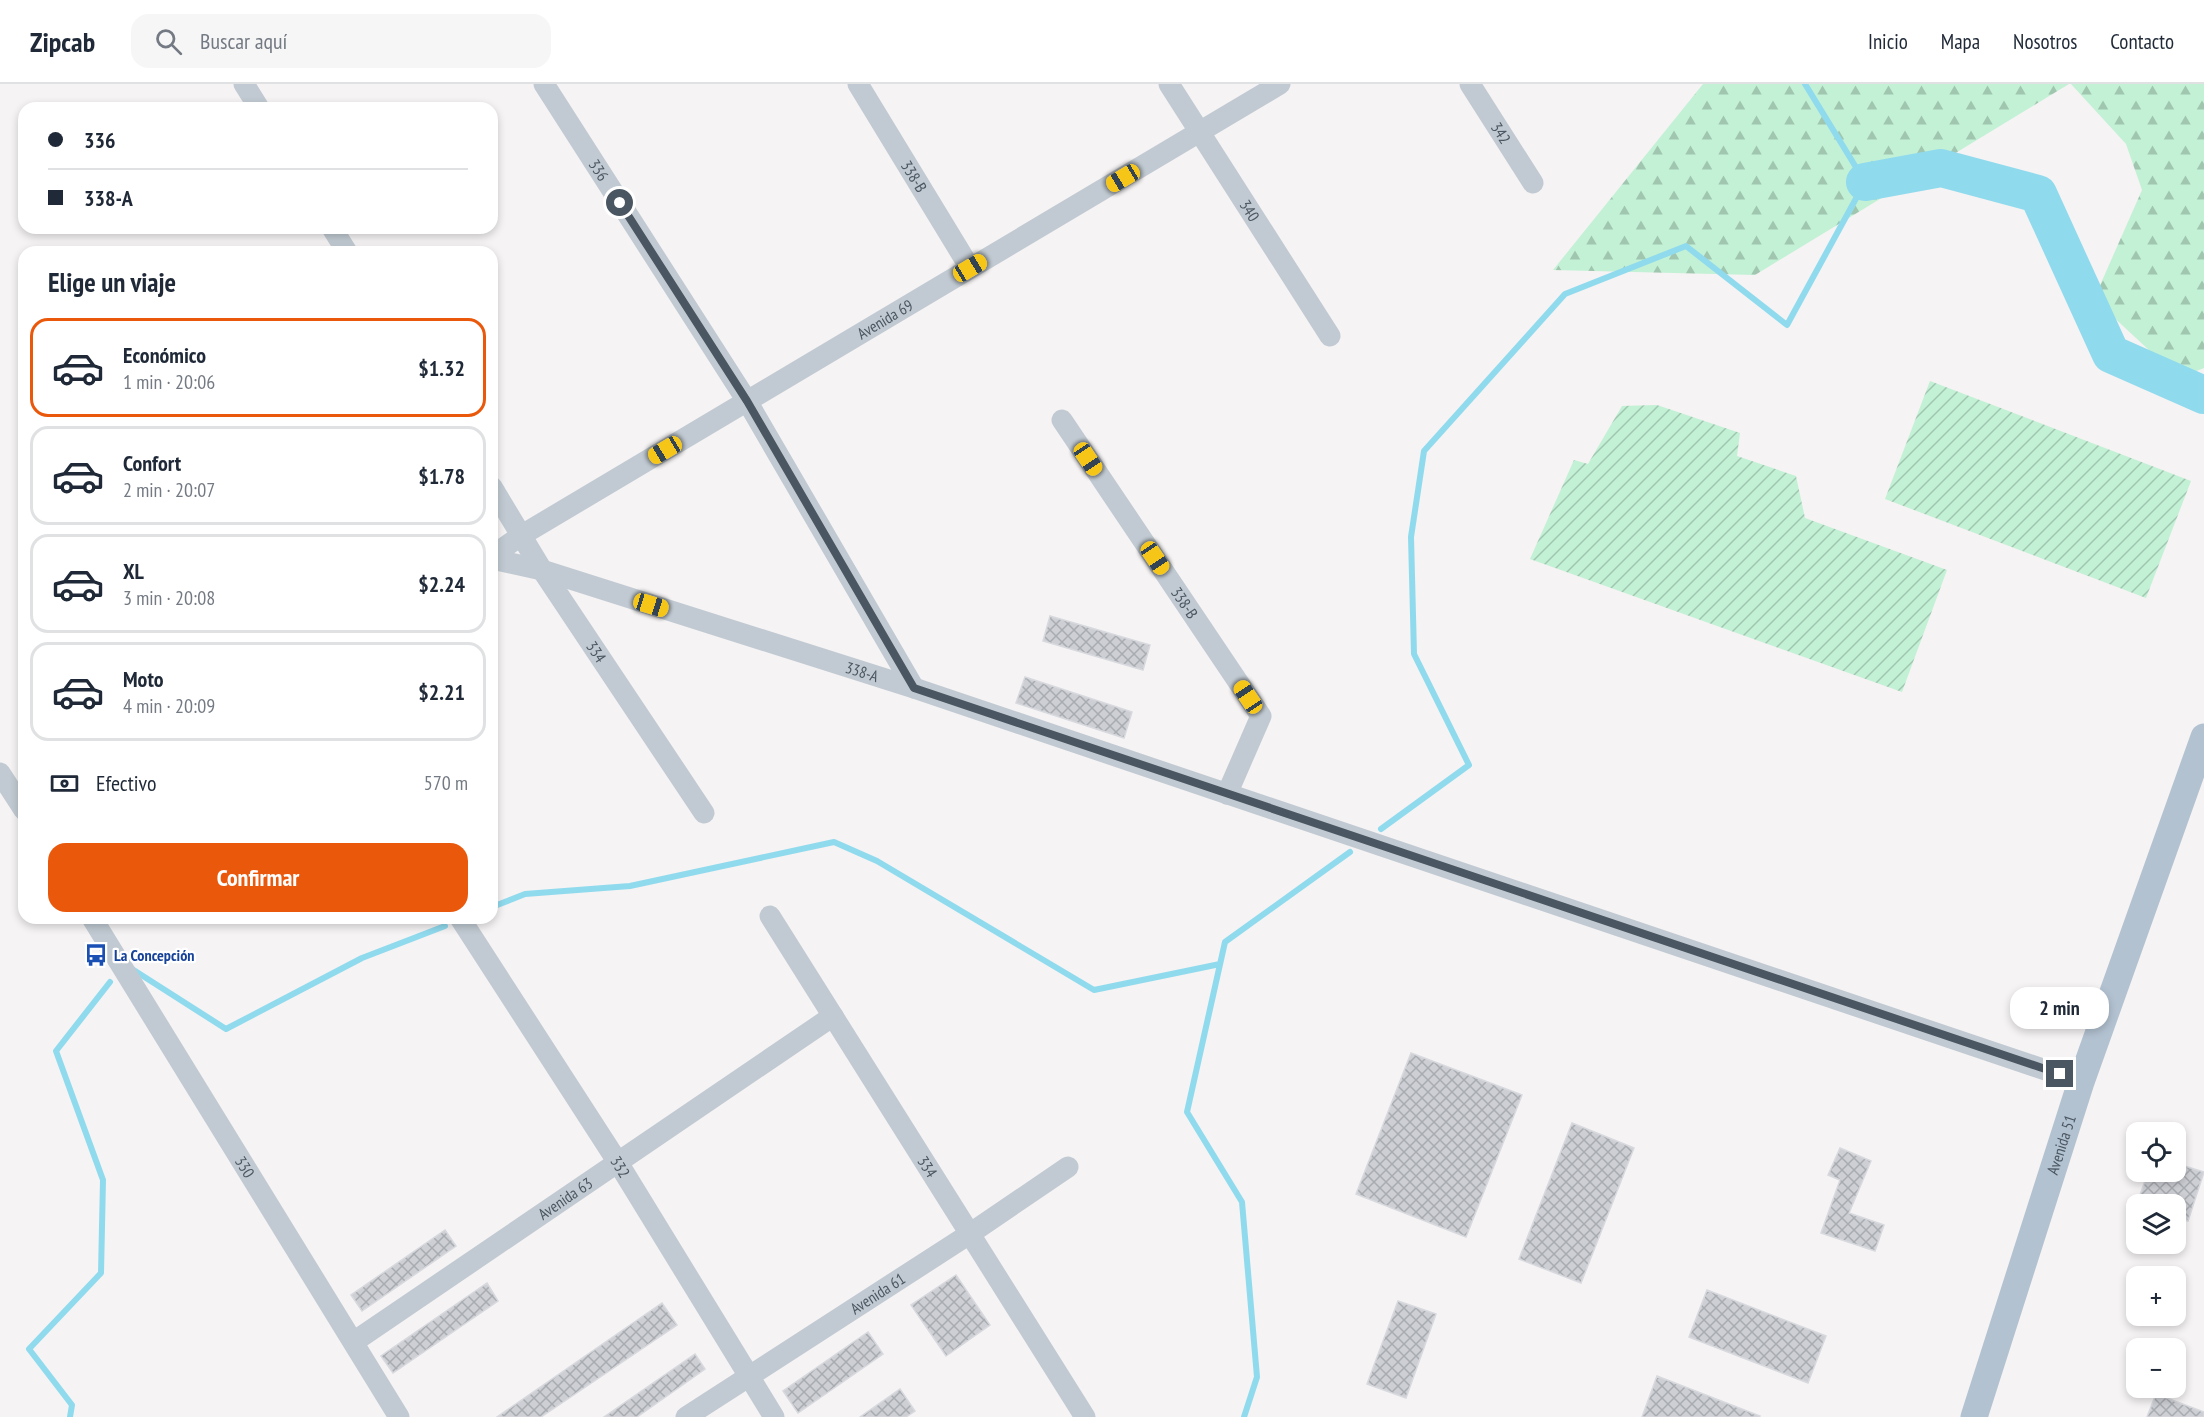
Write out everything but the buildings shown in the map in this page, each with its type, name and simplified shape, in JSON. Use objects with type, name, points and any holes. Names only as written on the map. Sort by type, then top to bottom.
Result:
[{"type":"main road","name":"Avenida 51","points":[[1974,1417],[2081,1082],[2204,737]]},
{"type":"street","points":[[244,84],[255,102]]},
{"type":"street","name":"336","points":[[544,84],[747,401],[914,688]]},
{"type":"street","name":"338-B","points":[[858,84],[970,268]]},
{"type":"street","name":"340","points":[[1169,84],[1330,336]]},
{"type":"street","name":"Avenida 69","points":[[498,553],[522,535],[1280,84]]},
{"type":"street","name":"342","points":[[1470,84],[1533,183]]},
{"type":"street","name":"338-B","points":[[1062,420],[1261,716],[1227,794]]},
{"type":"street","name":"334","points":[[498,497],[542,570],[704,813]]},
{"type":"street","name":"338-A","points":[[498,559],[542,570],[914,688],[2081,1082]]},
{"type":"street","points":[[0,773],[18,801]]},
{"type":"street","name":"334","points":[[770,916],[1085,1417]]},
{"type":"street","name":"330","points":[[96,924],[355,1341],[399,1417]]},
{"type":"street","name":"332","points":[[464,924],[617,1161],[774,1417]]},
{"type":"street","name":"Avenida 63","points":[[355,1341],[833,1016]]},
{"type":"street","name":"Avenida 61","points":[[686,1417],[971,1233],[1068,1167]]},
{"type":"green space","points":[[1703,84],[2069,84],[1755,275],[1553,270]]},
{"type":"green space","points":[[2071,84],[2204,84],[2204,368],[2179,378],[2094,299],[2142,190],[2126,144]]},
{"type":"green space","points":[[1930,381],[2191,481],[2146,598],[1885,499]]},
{"type":"green space","points":[[1657,405],[1740,433],[1737,456],[1796,476],[1805,518],[1947,570],[1902,692],[1530,559],[1574,460],[1588,464],[1622,406]]},
{"type":"waterway","points":[[1381,829],[1469,765],[1414,654],[1411,537],[1424,451],[1565,294],[1686,246],[1787,325],[1865,182],[1805,84]]},
{"type":"waterway","points":[[1865,182],[1941,168],[2038,194],[2111,354],[2204,395]]},
{"type":"waterway","points":[[498,905],[525,894],[630,886],[834,842],[877,861],[1094,990],[1220,964]]},
{"type":"waterway","points":[[1244,1417],[1257,1377],[1242,1202],[1187,1112],[1225,942],[1350,852]]},
{"type":"waterway","points":[[132,969],[226,1029],[362,958],[445,926]]},
{"type":"waterway","points":[[70,1417],[72,1405],[29,1349],[101,1273],[103,1180],[56,1051],[110,982]]},
{"type":"place","name":"La Concepción","points":[[96,955]]},
{"type":"route","points":[[620,203],[747,401],[914,688],[2060,1074]]}]
